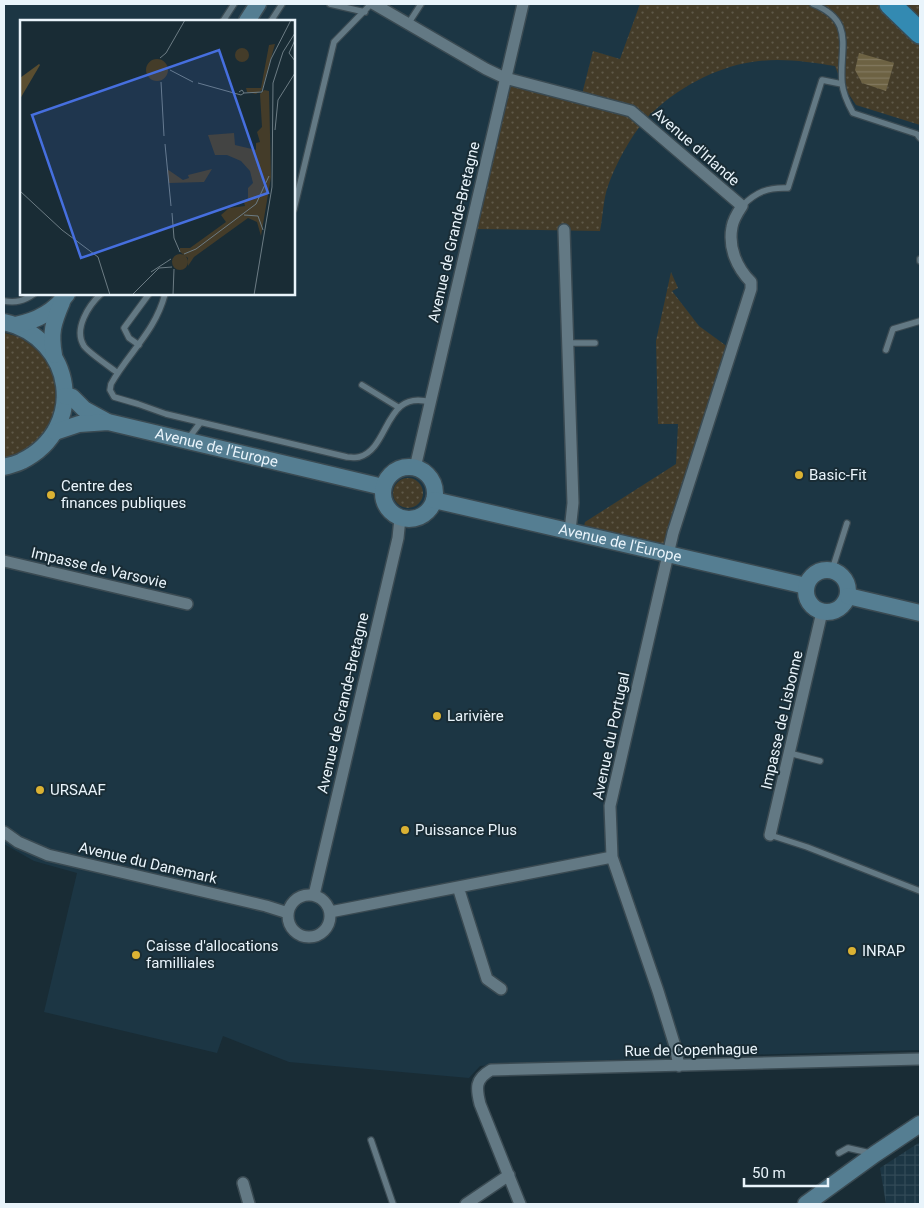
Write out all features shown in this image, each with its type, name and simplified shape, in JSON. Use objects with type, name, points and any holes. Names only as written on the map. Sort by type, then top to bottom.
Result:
[{"type":"highway","points":[[890,4],[920,33]]},
{"type":"street","points":[[248,20],[258,4]]},
{"type":"street","name":"Avenue d'Irlande","points":[[372,4],[505,78],[631,111],[742,206],[732,227],[732,252],[742,273],[751,282],[751,289],[667,554]]},
{"type":"street","name":"Avenue de Grande-Bretagne","points":[[415,468],[425,401],[523,4]]},
{"type":"street","points":[[564,230],[573,503],[570,531]]},
{"type":"street","points":[[9,324],[40,318],[50,312],[66,296]]},
{"type":"street","points":[[4,467],[21,462],[40,450],[55,432],[64,409],[64,382],[54,355],[51,339],[53,328],[66,296]]},
{"type":"street","points":[[9,324],[37,337],[54,355]]},
{"type":"street","name":"Avenue de l'Europe","points":[[65,396],[72,397],[84,409],[108,422],[383,487]]},
{"type":"street","name":"Avenue de l'Europe","points":[[55,432],[79,424],[108,422]]},
{"type":"street","points":[[407,467],[415,468],[429,476],[435,492],[434,500],[425,514],[417,518],[400,518],[388,509],[384,502],[383,487],[392,473],[407,467]]},
{"type":"street","name":"Avenue de l'Europe","points":[[434,500],[806,586]]},
{"type":"street","name":"Avenue de Grande-Bretagne","points":[[314,895],[398,538],[400,518]]},
{"type":"street","name":"Avenue du Portugal","points":[[667,554],[610,806],[612,857],[658,991],[675,1046],[679,1066]]},
{"type":"street","name":"Impasse de Varsovie","points":[[4,561],[187,604]]},
{"type":"street","points":[[832,570],[843,577],[847,583],[848,596],[841,608],[829,613],[822,612],[810,606],[806,586],[813,575],[818,572],[832,570]]},
{"type":"street","points":[[848,596],[920,613]]},
{"type":"street","name":"Impasse de Lisbonne","points":[[770,835],[822,612]]},
{"type":"street","name":"Avenue du Danemark","points":[[4,832],[18,842],[48,855],[266,906],[288,913]]},
{"type":"street","points":[[330,912],[612,857]]},
{"type":"street","points":[[458,888],[487,979],[501,989]]},
{"type":"street","points":[[314,895],[324,901],[330,912],[329,925],[325,930],[320,935],[307,937],[295,932],[291,926],[288,913],[297,899],[302,896],[314,895]]},
{"type":"street","name":"Rue de Copenhague","points":[[508,1176],[477,1092],[478,1082],[483,1074],[491,1070],[920,1059]]},
{"type":"street","points":[[806,1204],[920,1124]]},
{"type":"street","points":[[466,1204],[508,1176],[520,1204]]},
{"type":"street","points":[[243,1183],[249,1204]]},
{"type":"lane","points":[[224,20],[234,4]]},
{"type":"lane","points":[[272,20],[282,4]]},
{"type":"lane","points":[[330,4],[364,12]]},
{"type":"lane","points":[[295,205],[334,42],[372,4]]},
{"type":"lane","points":[[408,24],[421,4]]},
{"type":"lane","points":[[813,4],[827,9],[836,18],[842,29],[844,48],[842,84],[847,103],[853,112],[917,134],[920,138]]},
{"type":"lane","points":[[742,206],[753,196],[766,190],[788,188],[822,80],[842,84]]},
{"type":"lane","points":[[4,302],[12,302],[32,295]]},
{"type":"lane","points":[[101,295],[84,316],[82,339],[84,346],[118,373]]},
{"type":"lane","points":[[139,345],[129,338],[124,328],[148,295]]},
{"type":"lane","points":[[165,295],[160,312],[111,384],[111,393],[114,397],[200,423],[319,452],[358,458],[368,453],[377,443],[398,407]]},
{"type":"lane","points":[[886,350],[893,330],[920,321]]},
{"type":"lane","points":[[568,343],[595,343]]},
{"type":"lane","points":[[362,385],[398,407],[425,401]]},
{"type":"lane","points":[[186,441],[200,423]]},
{"type":"lane","points":[[832,570],[847,523]]},
{"type":"lane","points":[[789,753],[820,760]]},
{"type":"lane","points":[[770,835],[807,847],[920,891]]},
{"type":"lane","points":[[371,1140],[393,1204]]},
{"type":"lane","points":[[839,1153],[848,1148],[875,1154]]},
{"type":"shaded area","points":[[4,4],[836,4],[920,59],[920,1050],[670,1057],[480,1066],[469,1078],[289,1062],[223,1036],[217,1053],[44,1012],[77,873],[34,861],[4,844]]},
{"type":"shaded area","points":[[640,4],[920,4],[920,125],[856,105],[842,84],[835,66],[787,60],[745,63],[716,72],[690,85],[665,102],[647,118],[627,146],[612,176],[605,197],[600,231],[470,229],[505,78],[581,98],[593,51],[620,59]]},
{"type":"shaded area","points":[[859,53],[894,63],[886,91],[862,83],[855,70]]},
{"type":"shaded area","points":[[671,272],[678,288],[672,291],[699,326],[732,350],[667,555],[582,534],[585,522],[676,464],[678,424],[658,424],[656,341]]},
{"type":"shaded area","points":[[4,333],[22,339],[32,346],[45,360],[53,376],[56,394],[54,412],[47,429],[37,443],[22,454],[4,460]]},
{"type":"shaded area","points":[[408,478],[419,482],[423,493],[419,504],[408,508],[397,504],[393,493],[397,482]]},
{"type":"shaded area","points":[[920,1142],[920,1204],[886,1204],[880,1168]]},
{"type":"place","name":"Basic-Fit","points":[[799,475]]},
{"type":"place","name":"Centre des finances publiques","points":[[51,495]]},
{"type":"place","name":"Larivière","points":[[437,716]]},
{"type":"place","name":"URSAAF","points":[[40,790]]},
{"type":"place","name":"Puissance Plus","points":[[405,830]]},
{"type":"place","name":"INRAP","points":[[852,951]]},
{"type":"place","name":"Caisse d'allocations familliales","points":[[136,955]]}]
